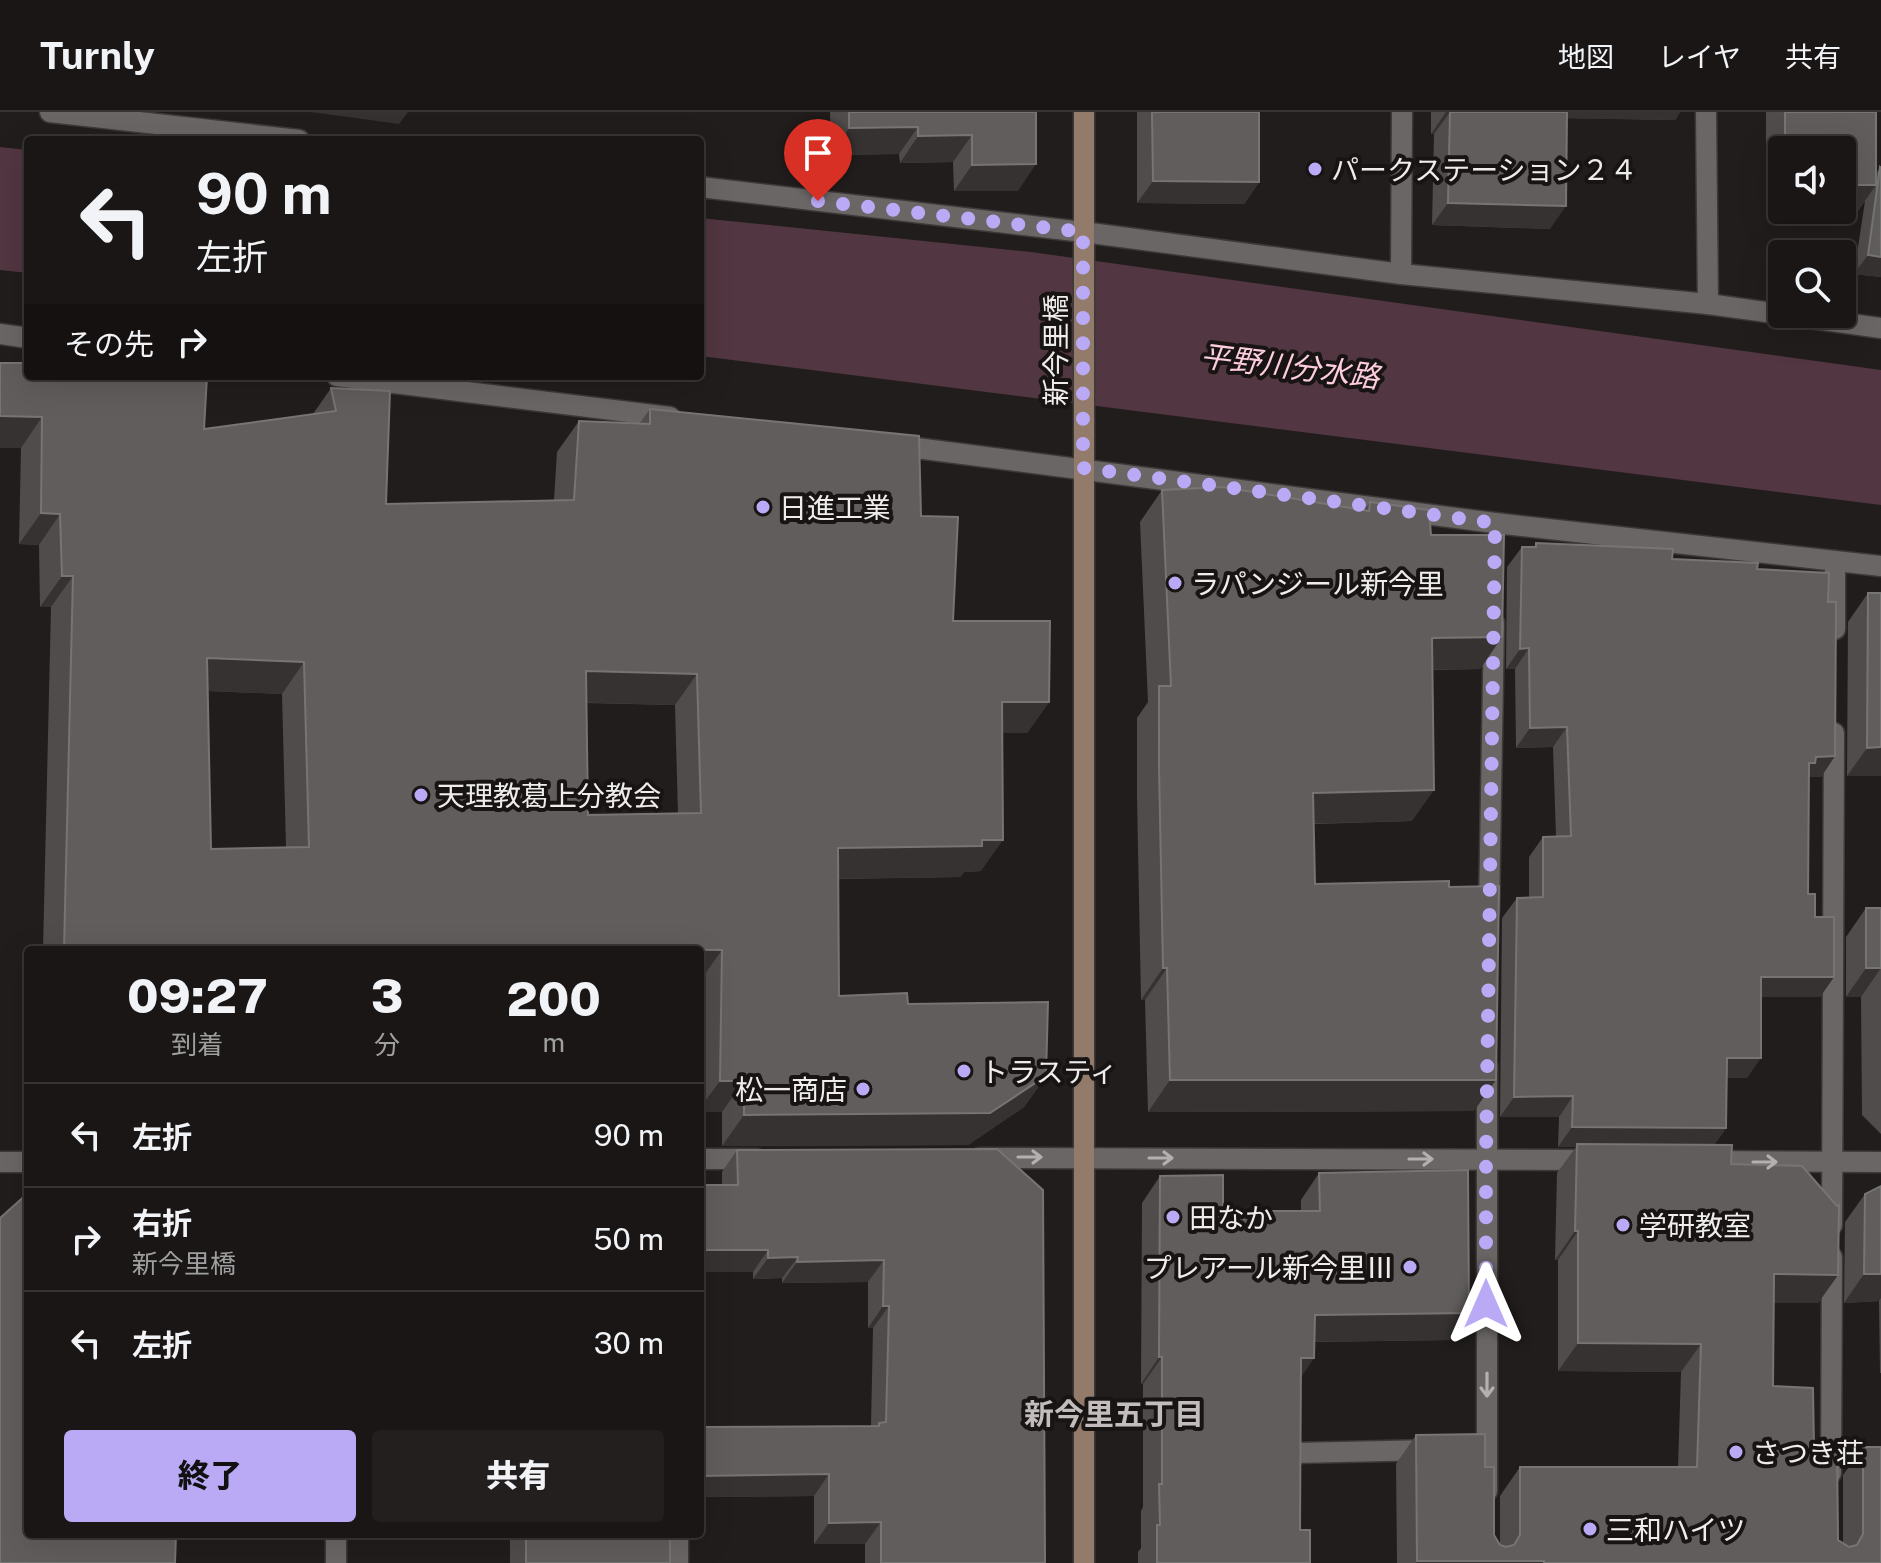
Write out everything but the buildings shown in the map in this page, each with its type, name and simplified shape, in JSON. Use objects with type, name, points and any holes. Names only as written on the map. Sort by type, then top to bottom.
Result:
[{"type":"street","points":[[50,112],[174,119],[275,136]]},
{"type":"street","name":"新今里橋","points":[[1084,112],[1084,1563]]},
{"type":"street","points":[[1401,274],[1402,112]]},
{"type":"street","points":[[1706,112],[1708,304]]},
{"type":"street","points":[[704,187],[1083,232],[1401,274],[1708,304],[1881,328]]},
{"type":"street","points":[[0,334],[24,337]]},
{"type":"street","points":[[369,380],[686,419]]},
{"type":"street","points":[[876,443],[1083,468],[1495,531],[1881,566]]},
{"type":"street","points":[[1835,561],[1835,656]]},
{"type":"street","points":[[1489,937],[1494,603]]},
{"type":"street","points":[[1831,1486],[1835,719]]},
{"type":"street","points":[[1487,1048],[1486,1159],[1472,1449],[1487,1506]]},
{"type":"street","points":[[956,1158],[1612,1160]]},
{"type":"street","points":[[704,1159],[780,1159]]},
{"type":"street","points":[[1691,1161],[1881,1162]]},
{"type":"street","points":[[0,1162],[24,1162]]},
{"type":"street","points":[[1295,1453],[1472,1449]]},
{"type":"street","points":[[336,1538],[336,1563]]},
{"type":"street","points":[[678,1538],[678,1563]]},
{"type":"water","points":[[0,147],[24,150],[24,273],[0,270]]},
{"type":"water","name":"平野川分水路","points":[[704,218],[1031,252],[1881,370],[1881,505],[704,357]]},
{"type":"place","name":"パークステーション２４","points":[[1315,169]]},
{"type":"place","name":"日進工業","points":[[763,507]]},
{"type":"place","name":"ラパンジール新今里","points":[[1175,583]]},
{"type":"place","name":"天理教葛上分教会","points":[[421,795]]},
{"type":"place","name":"トラスティ","points":[[964,1071]]},
{"type":"place","name":"松一商店","points":[[863,1089]]},
{"type":"place","name":"田なか","points":[[1173,1217]]},
{"type":"place","name":"学研教室","points":[[1623,1225]]},
{"type":"place","name":"プレアール新今里Ⅲ","points":[[1410,1267]]},
{"type":"place","name":"さつき荘","points":[[1736,1452]]},
{"type":"place","name":"三和ハイツ","points":[[1590,1529]]},
{"type":"district","name":"新今里五丁目","points":[[1114,1414]]},
{"type":"route","points":[[818,201],[1083,232],[1083,468],[1495,523],[1486,1304]]}]
